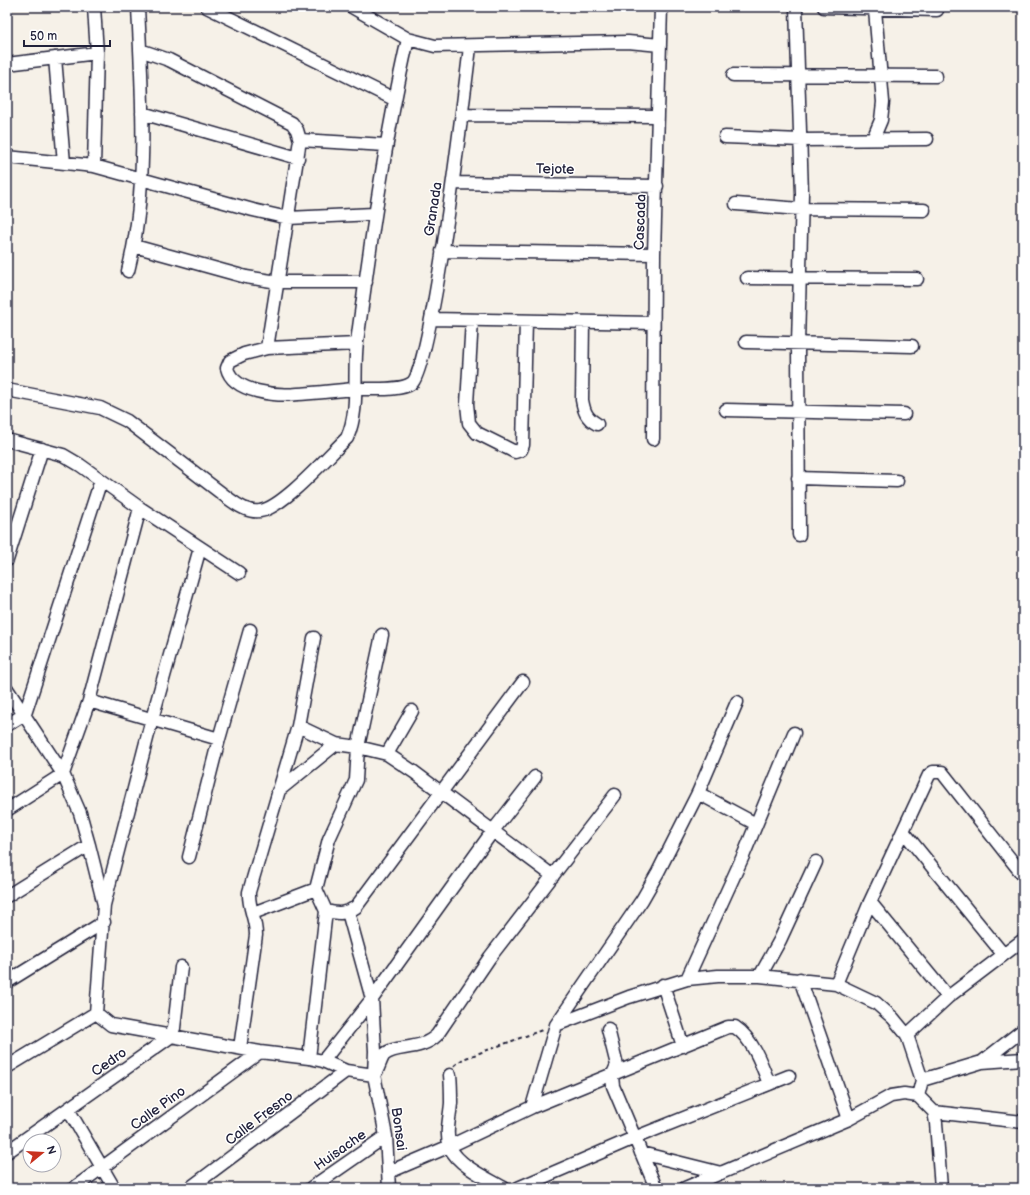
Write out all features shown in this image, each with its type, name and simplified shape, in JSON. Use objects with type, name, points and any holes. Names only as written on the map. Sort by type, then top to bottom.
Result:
[{"type":"street","points":[[94,7],[97,53],[94,166]]},
{"type":"street","points":[[128,271],[134,246],[140,180],[142,114],[138,7]]},
{"type":"street","points":[[207,7],[394,99]]},
{"type":"street","points":[[352,7],[408,39],[435,46],[628,42],[660,45]]},
{"type":"street","name":"Cascada","points":[[653,439],[654,254],[661,7]]},
{"type":"street","points":[[796,7],[800,140],[798,344],[799,535]]},
{"type":"street","points":[[824,7],[875,10],[937,10]]},
{"type":"street","points":[[872,139],[881,120],[883,108],[875,10]]},
{"type":"street","points":[[7,390],[100,408],[113,414],[127,421],[236,504],[259,512],[269,509],[290,494],[347,438],[353,416],[357,344],[374,214],[394,99],[408,39]]},
{"type":"street","name":"Granada","points":[[354,389],[404,386],[413,382],[418,376],[431,319],[453,183],[463,115],[470,46]]},
{"type":"street","points":[[140,50],[169,60],[292,123],[297,130],[300,140],[298,158],[267,348]]},
{"type":"street","points":[[7,64],[97,53]]},
{"type":"street","points":[[56,58],[64,163]]},
{"type":"street","points":[[732,75],[881,74],[936,76]]},
{"type":"street","points":[[142,114],[298,158]]},
{"type":"street","points":[[463,115],[658,116]]},
{"type":"street","points":[[725,137],[800,140],[927,139]]},
{"type":"street","points":[[300,140],[386,145]]},
{"type":"street","points":[[7,158],[94,166],[140,180],[288,218],[374,214]]},
{"type":"street","name":"Tejote","points":[[453,183],[657,186]]},
{"type":"street","points":[[736,204],[800,209],[924,210]]},
{"type":"street","points":[[134,246],[214,270],[278,282],[366,282]]},
{"type":"street","points":[[442,251],[654,254]]},
{"type":"street","points":[[746,278],[917,279]]},
{"type":"street","points":[[431,319],[653,323]]},
{"type":"street","points":[[472,320],[466,404],[469,423],[477,433],[515,452],[521,450],[523,444],[526,321]]},
{"type":"street","points":[[583,322],[583,409],[587,418],[597,424]]},
{"type":"street","points":[[746,342],[912,346]]},
{"type":"street","points":[[354,389],[283,396],[252,390],[231,378],[227,368],[230,361],[244,354],[267,348],[357,344]]},
{"type":"street","points":[[726,410],[904,414]]},
{"type":"street","points":[[7,440],[63,456],[80,465],[140,508],[239,573]]},
{"type":"street","points":[[7,560],[42,449]]},
{"type":"street","points":[[798,478],[897,481]]},
{"type":"street","points":[[7,725],[25,714],[101,480]]},
{"type":"street","points":[[7,810],[63,774],[89,701],[140,508]]},
{"type":"street","points":[[104,905],[152,719],[200,548]]},
{"type":"street","points":[[189,857],[219,739],[250,630]]},
{"type":"street","points":[[308,1058],[326,912],[316,889],[329,839],[356,780],[358,747],[382,635]]},
{"type":"street","points":[[240,1048],[256,935],[256,922],[249,902],[249,892],[298,726],[314,638]]},
{"type":"street","points":[[326,912],[337,914],[348,912],[356,907],[522,682]]},
{"type":"street","points":[[7,689],[25,714],[63,774],[80,813],[89,845],[104,905],[104,922],[96,1014]]},
{"type":"street","points":[[89,701],[219,739]]},
{"type":"street","points":[[532,1107],[556,1025],[642,900],[679,832],[698,793],[737,702]]},
{"type":"street","points":[[387,754],[412,711]]},
{"type":"street","points":[[298,726],[336,744],[358,747],[387,754],[553,876]]},
{"type":"street","points":[[687,979],[714,921],[794,733]]},
{"type":"street","points":[[278,791],[336,744]]},
{"type":"street","points":[[836,984],[870,902],[930,775],[934,772],[942,772],[1023,875]]},
{"type":"street","points":[[323,1061],[372,999],[492,832],[535,777]]},
{"type":"street","points":[[698,793],[756,824]]},
{"type":"street","points":[[96,1014],[111,1025],[170,1037],[260,1052],[308,1058],[323,1061],[346,1071],[374,1075],[386,1054],[393,1050],[419,1046],[437,1035],[490,957],[615,795]]},
{"type":"street","points":[[903,831],[1002,954]]},
{"type":"street","points":[[7,896],[89,845]]},
{"type":"street","points":[[760,976],[780,940],[816,862]]},
{"type":"street","points":[[253,913],[316,889]]},
{"type":"street","points":[[870,902],[948,997]]},
{"type":"street","name":"Bonsai","points":[[348,912],[372,999],[374,1075],[386,1136],[389,1188]]},
{"type":"street","points":[[7,982],[104,922]]},
{"type":"street","points":[[907,1035],[948,997],[1002,954],[1023,940]]},
{"type":"street","points":[[170,1037],[174,1028],[181,967]]},
{"type":"street","points":[[556,1025],[663,985],[687,979],[718,976],[760,976],[800,979],[836,984],[876,1004],[893,1018],[907,1035],[922,1080],[918,1096]]},
{"type":"street","points":[[800,979],[849,1119]]},
{"type":"street","points":[[663,985],[683,1046]]},
{"type":"street","points":[[7,1067],[96,1014]]},
{"type":"street","points":[[389,1172],[450,1146],[532,1107],[612,1076],[720,1030],[735,1027],[740,1031],[759,1058],[769,1084]]},
{"type":"street","points":[[608,1029],[617,1065],[612,1076],[613,1086],[656,1188]]},
{"type":"street","points":[[982,1062],[1023,1030]]},
{"type":"street","name":"Cedro","points":[[7,1152],[170,1037]]},
{"type":"street","name":"Calle Pino","points":[[74,1188],[260,1052]]},
{"type":"street","points":[[922,1080],[982,1062],[1023,1059]]},
{"type":"street","name":"Calle Fresno","points":[[190,1188],[346,1071]]},
{"type":"street","points":[[450,1075],[451,1102],[448,1128],[450,1146],[455,1155],[465,1164],[504,1188]]},
{"type":"street","points":[[518,1188],[634,1138],[789,1076]]},
{"type":"street","points":[[685,1188],[849,1119],[891,1096],[904,1094],[918,1096],[934,1112],[943,1188]]},
{"type":"street","points":[[68,1109],[114,1188]]},
{"type":"street","points":[[934,1112],[1023,1122]]},
{"type":"street","name":"Huisache","points":[[311,1188],[386,1136]]},
{"type":"street","points":[[641,1153],[721,1173]]},
{"type":"path","points":[[450,1075],[452,1068],[463,1058],[556,1025]]}]
